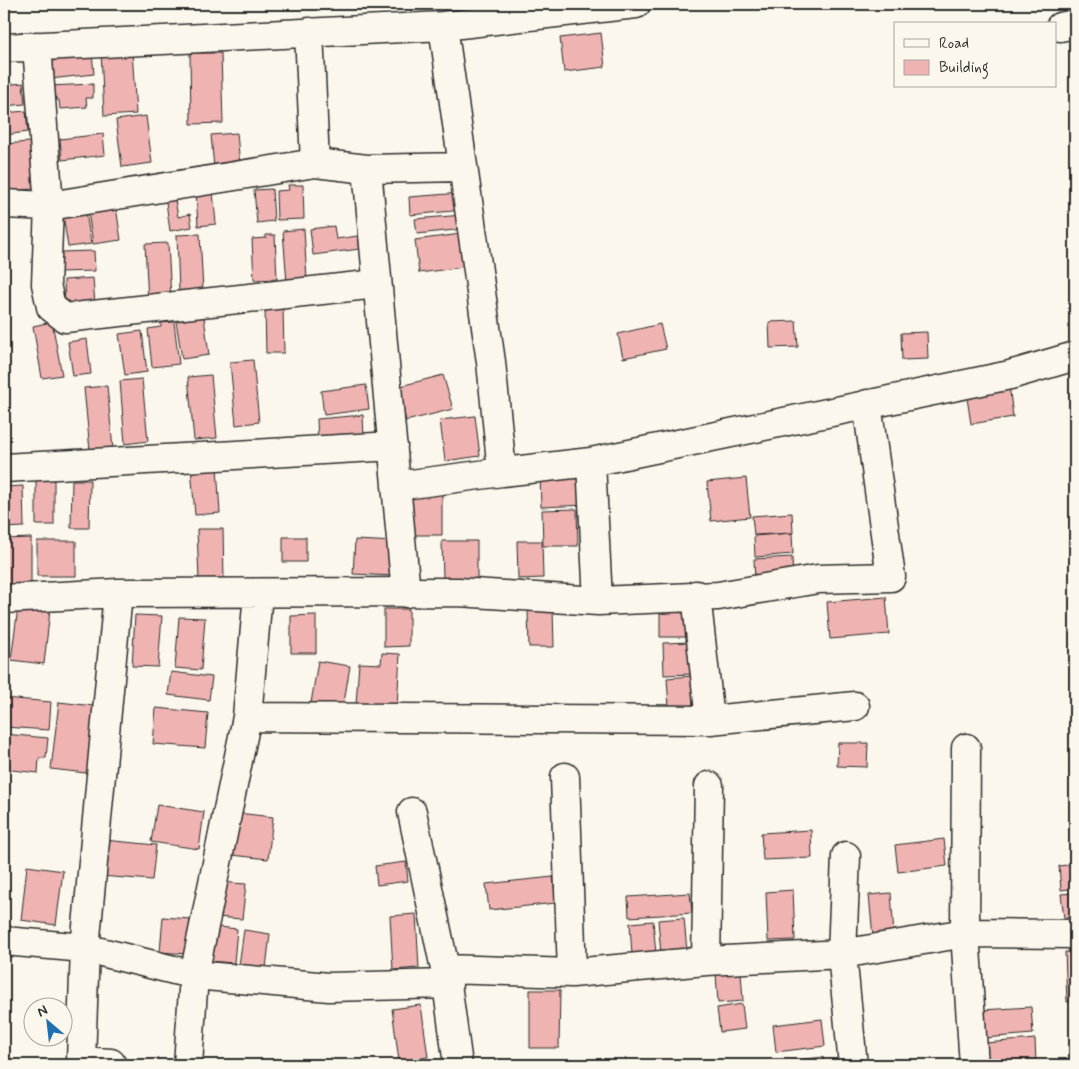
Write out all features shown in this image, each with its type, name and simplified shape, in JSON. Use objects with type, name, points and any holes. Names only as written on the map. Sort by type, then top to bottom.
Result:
[{"type":"street","points":[[4,48],[443,26],[636,4]]},
{"type":"street","points":[[443,26],[491,362],[502,472]]},
{"type":"street","points":[[310,32],[315,163]]},
{"type":"street","points":[[37,46],[50,206],[46,284],[51,307],[65,318],[377,284]]},
{"type":"street","points":[[4,204],[50,206],[315,163],[367,169],[462,167]]},
{"type":"street","points":[[367,169],[394,446],[406,593]]},
{"type":"street","points":[[396,486],[591,462],[1010,375],[1075,356]]},
{"type":"street","points":[[4,599],[118,593],[458,592],[598,601],[696,595],[718,596],[818,579],[891,577],[866,404]]},
{"type":"street","points":[[4,468],[394,446]]},
{"type":"street","points":[[591,462],[598,601]]},
{"type":"street","points":[[110,1065],[111,1063],[81,1061],[85,948],[118,593]]},
{"type":"street","points":[[188,1065],[194,975],[247,717],[258,594]]},
{"type":"street","points":[[696,595],[710,720]]},
{"type":"street","points":[[247,717],[710,720],[855,706]]},
{"type":"street","points":[[966,748],[965,933],[974,1065]]},
{"type":"street","points":[[565,777],[572,973]]},
{"type":"street","points":[[706,961],[709,786]]},
{"type":"street","points":[[412,812],[446,976],[458,1065]]},
{"type":"street","points":[[846,856],[842,954],[853,1065]]},
{"type":"street","points":[[4,941],[85,948],[194,975],[329,987],[446,976],[572,973],[706,961],[842,954],[965,933],[1075,934]]},
{"type":"building","points":[[601,33],[605,67],[564,72],[560,38]]},
{"type":"building","points":[[132,50],[136,114],[104,116],[101,51]]},
{"type":"building","points":[[92,53],[94,74],[50,79],[48,58]]},
{"type":"building","points":[[190,53],[221,53],[223,123],[191,124]]},
{"type":"building","points":[[23,83],[25,104],[4,106],[4,85]]},
{"type":"building","points":[[93,84],[93,98],[86,98],[87,107],[60,109],[59,100],[50,100],[49,86]]},
{"type":"building","points":[[26,111],[28,132],[4,135],[4,113]]},
{"type":"building","points":[[146,116],[152,163],[122,167],[116,120]]},
{"type":"building","points":[[237,133],[240,166],[214,168],[211,135]]},
{"type":"building","points":[[103,134],[105,155],[62,160],[60,139]]},
{"type":"building","points":[[30,142],[33,189],[4,191],[4,144]]},
{"type":"building","points":[[288,185],[303,185],[304,219],[277,220],[276,191],[289,190]]},
{"type":"building","points":[[272,189],[274,221],[257,223],[254,190]]},
{"type":"building","points":[[213,192],[216,224],[198,226],[196,193]]},
{"type":"building","points":[[461,193],[463,210],[410,215],[409,197]]},
{"type":"building","points":[[175,200],[178,217],[190,214],[192,227],[170,231],[166,202]]},
{"type":"building","points":[[116,207],[121,240],[93,244],[88,211]]},
{"type":"building","points":[[86,212],[91,244],[68,247],[63,215]]},
{"type":"building","points":[[463,215],[464,229],[417,234],[415,219]]},
{"type":"building","points":[[334,226],[336,239],[358,236],[360,249],[313,255],[310,229]]},
{"type":"building","points":[[304,229],[307,281],[287,283],[283,231]]},
{"type":"building","points":[[200,234],[203,291],[179,292],[177,235]]},
{"type":"building","points":[[461,234],[464,267],[419,273],[415,240]]},
{"type":"building","points":[[266,235],[275,235],[277,279],[254,280],[252,239],[266,238]]},
{"type":"building","points":[[168,243],[171,299],[148,301],[145,244]]},
{"type":"building","points":[[94,251],[95,271],[60,272],[60,252]]},
{"type":"building","points":[[93,278],[95,305],[65,308],[64,280]]},
{"type":"building","points":[[283,307],[284,353],[266,353],[265,308]]},
{"type":"building","points":[[204,317],[209,355],[182,359],[176,321]]},
{"type":"building","points":[[796,321],[798,347],[770,348],[769,322]]},
{"type":"building","points":[[52,322],[62,375],[42,378],[33,326]]},
{"type":"building","points":[[174,322],[179,364],[152,367],[148,329],[161,327],[161,323]]},
{"type":"building","points":[[660,324],[666,349],[623,358],[618,334]]},
{"type":"building","points":[[142,331],[147,372],[125,375],[119,334]]},
{"type":"building","points":[[927,332],[928,359],[902,360],[901,333]]},
{"type":"building","points":[[87,339],[91,374],[73,376],[68,342]]},
{"type":"building","points":[[253,360],[259,422],[236,425],[230,362]]},
{"type":"building","points":[[211,375],[217,438],[194,440],[188,377]]},
{"type":"building","points":[[443,375],[453,409],[406,421],[397,387]]},
{"type":"building","points":[[142,379],[148,441],[125,444],[120,381]]},
{"type":"building","points":[[1009,384],[1013,417],[971,424],[966,391]]},
{"type":"building","points":[[366,385],[369,409],[324,415],[321,391]]},
{"type":"building","points":[[107,386],[113,449],[90,451],[84,388]]},
{"type":"building","points":[[363,415],[364,437],[318,441],[317,419]]},
{"type":"building","points":[[475,416],[480,456],[445,461],[440,420]]},
{"type":"building","points":[[217,467],[220,513],[195,515],[191,468]]},
{"type":"building","points":[[586,472],[587,505],[541,507],[540,474]]},
{"type":"building","points":[[36,477],[54,477],[54,525],[36,525]]},
{"type":"building","points":[[746,478],[750,517],[711,521],[707,482]]},
{"type":"building","points":[[72,480],[90,480],[89,528],[71,528]]},
{"type":"building","points":[[23,486],[24,527],[4,528],[4,487]]},
{"type":"building","points":[[408,491],[442,491],[442,535],[408,535]]},
{"type":"building","points":[[577,509],[578,546],[543,546],[542,510]]},
{"type":"building","points":[[792,513],[793,533],[754,535],[752,516]]},
{"type":"building","points":[[197,529],[223,529],[224,581],[199,581]]},
{"type":"building","points":[[792,533],[793,554],[755,557],[754,536]]},
{"type":"building","points":[[283,537],[306,537],[306,562],[283,562]]},
{"type":"building","points":[[31,538],[31,585],[4,585],[4,539]]},
{"type":"building","points":[[355,540],[396,542],[394,576],[353,574]]},
{"type":"building","points":[[37,541],[76,541],[76,576],[37,576]]},
{"type":"building","points":[[442,541],[477,541],[477,579],[443,579]]},
{"type":"building","points":[[517,541],[542,541],[543,578],[518,579]]},
{"type":"building","points":[[792,557],[793,580],[755,581],[754,559]]},
{"type":"building","points":[[886,597],[889,634],[830,639],[827,602]]},
{"type":"building","points":[[18,607],[50,610],[44,664],[11,660]]},
{"type":"building","points":[[678,607],[689,607],[690,637],[660,637],[660,613],[678,612]]},
{"type":"building","points":[[384,609],[409,609],[409,646],[384,647]]},
{"type":"building","points":[[553,609],[554,647],[529,647],[528,610]]},
{"type":"building","points":[[135,615],[162,616],[158,667],[132,666]]},
{"type":"building","points":[[316,615],[316,653],[291,653],[291,616]]},
{"type":"building","points":[[179,617],[205,618],[201,670],[175,668]]},
{"type":"building","points":[[692,642],[693,674],[664,675],[663,643]]},
{"type":"building","points":[[382,653],[400,654],[397,707],[356,704],[359,663],[381,664]]},
{"type":"building","points":[[318,661],[350,666],[343,708],[311,703]]},
{"type":"building","points":[[171,672],[212,677],[209,700],[168,695]]},
{"type":"building","points":[[692,676],[693,706],[669,708],[667,678]]},
{"type":"building","points":[[4,698],[51,702],[49,730],[4,727]]},
{"type":"building","points":[[59,702],[102,707],[94,774],[51,769]]},
{"type":"building","points":[[156,708],[208,713],[205,748],[153,744]]},
{"type":"building","points":[[4,734],[48,738],[46,758],[39,758],[38,773],[4,769]]},
{"type":"building","points":[[838,743],[868,743],[867,767],[837,766]]},
{"type":"building","points":[[157,805],[204,812],[199,849],[151,842]]},
{"type":"building","points":[[237,813],[273,817],[268,859],[232,855]]},
{"type":"building","points":[[811,830],[812,858],[763,860],[761,833]]},
{"type":"building","points":[[944,839],[947,866],[898,872],[895,845]]},
{"type":"building","points":[[104,840],[156,845],[152,880],[100,876]]},
{"type":"building","points":[[406,862],[408,881],[377,885],[375,866]]},
{"type":"building","points":[[1075,864],[1075,888],[1061,890],[1059,866]]},
{"type":"building","points":[[27,866],[63,871],[56,925],[21,920]]},
{"type":"building","points":[[553,877],[556,903],[489,910],[486,884]]},
{"type":"building","points":[[219,882],[246,884],[242,919],[216,917]]},
{"type":"building","points":[[793,890],[795,940],[768,941],[766,892]]},
{"type":"building","points":[[690,893],[692,913],[629,917],[628,897]]},
{"type":"building","points":[[891,893],[894,935],[873,937],[869,895]]},
{"type":"building","points":[[1075,893],[1075,917],[1064,918],[1061,894]]},
{"type":"building","points":[[416,914],[419,968],[393,970],[390,916]]},
{"type":"building","points":[[163,917],[190,919],[187,954],[160,952]]},
{"type":"building","points":[[684,918],[687,952],[661,954],[658,920]]},
{"type":"building","points":[[653,921],[656,954],[632,956],[630,923]]},
{"type":"building","points":[[210,926],[237,929],[234,963],[207,961]]},
{"type":"building","points":[[244,930],[270,934],[266,968],[239,965]]},
{"type":"building","points":[[1065,952],[1075,952],[1075,1001],[1067,1002]]},
{"type":"building","points":[[741,972],[743,1001],[718,1003],[716,974]]},
{"type":"building","points":[[530,990],[560,990],[559,1048],[530,1048]]},
{"type":"building","points":[[742,1004],[745,1029],[720,1032],[717,1008]]},
{"type":"building","points":[[421,1005],[428,1057],[399,1061],[392,1009]]},
{"type":"building","points":[[1031,1007],[1033,1034],[984,1038],[982,1010]]},
{"type":"building","points":[[822,1019],[825,1046],[776,1052],[773,1025]]},
{"type":"building","points":[[1035,1039],[1036,1065],[987,1065],[985,1043]]},
{"type":"building","points":[[823,1057],[824,1065],[774,1065],[774,1063]]}]
